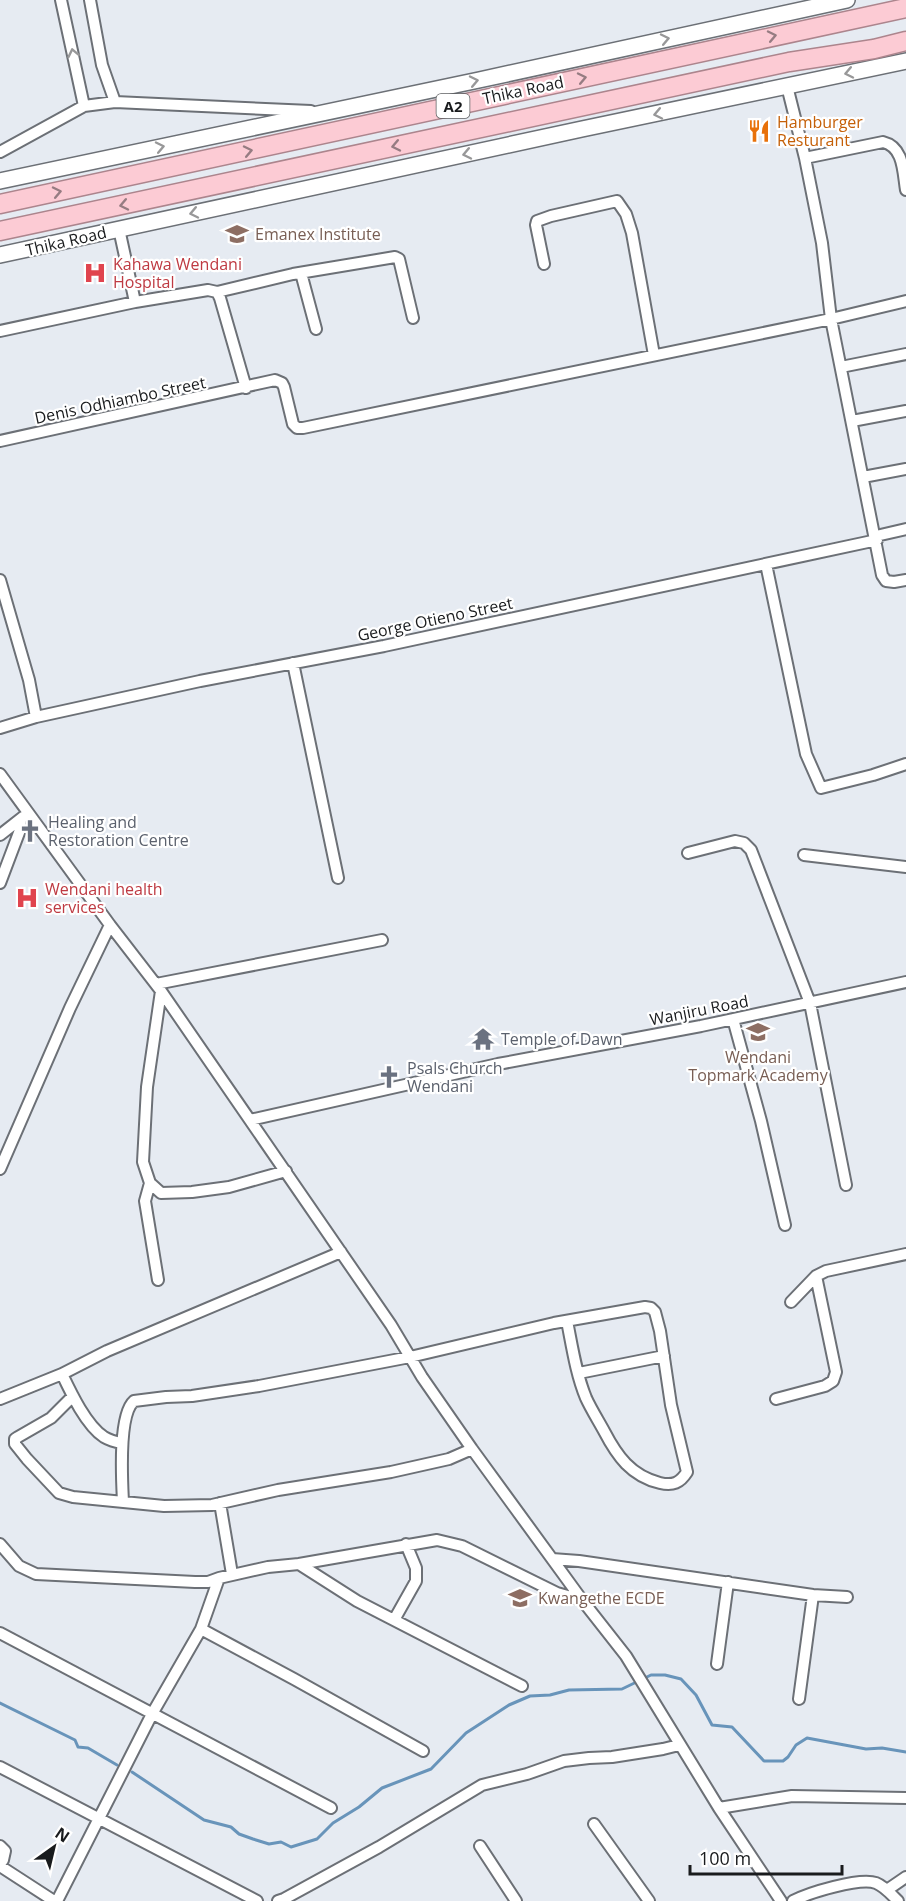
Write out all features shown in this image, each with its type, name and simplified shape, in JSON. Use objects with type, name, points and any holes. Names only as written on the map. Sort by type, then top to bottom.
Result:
[{"type":"highway","name":"Thika Road","points":[[0,204],[906,7]]},
{"type":"highway","name":"Thika Road","points":[[0,231],[789,62],[874,49],[906,41]]},
{"type":"highway","points":[[874,49],[906,46]]},
{"type":"main road","name":"Thika Road","points":[[0,181],[847,0]]},
{"type":"main road","name":"Thika Road","points":[[0,255],[906,61]]},
{"type":"street","points":[[61,0],[84,106]]},
{"type":"street","points":[[90,0],[102,65],[115,102]]},
{"type":"street","points":[[787,86],[805,158],[822,243],[831,319],[882,575],[886,581],[906,580]]},
{"type":"street","points":[[0,152],[84,106],[115,102],[327,112]]},
{"type":"street","points":[[805,158],[882,142],[890,144],[895,147],[900,157],[906,190]]},
{"type":"street","points":[[544,264],[537,221],[617,201],[626,214],[632,233],[654,355],[831,319],[906,301]]},
{"type":"street","points":[[119,229],[135,302]]},
{"type":"street","points":[[0,331],[135,302],[208,290],[217,292],[301,273],[395,256],[399,259],[413,318]]},
{"type":"street","points":[[301,273],[316,329]]},
{"type":"street","points":[[217,292],[246,388]]},
{"type":"street","points":[[841,368],[906,354]]},
{"type":"street","name":"Denis Odhiambo Street","points":[[0,441],[275,380],[282,383],[284,387],[293,424],[297,428],[303,428],[654,355]]},
{"type":"street","points":[[852,421],[906,411]]},
{"type":"street","points":[[863,477],[906,469]]},
{"type":"street","name":"George Otieno Street","points":[[0,728],[36,717],[384,646],[766,564],[906,529]]},
{"type":"street","points":[[766,564],[806,754],[821,788],[906,764]]},
{"type":"street","points":[[0,580],[29,680],[36,717]]},
{"type":"street","points":[[293,663],[338,879]]},
{"type":"street","points":[[0,774],[24,816],[159,987],[391,1325],[472,1449],[582,1600],[626,1656],[719,1808],[781,1901]]},
{"type":"street","points":[[0,835],[24,816]]},
{"type":"street","points":[[0,883],[24,816]]},
{"type":"street","points":[[688,853],[735,841],[744,843],[751,850],[810,1003],[846,1185]]},
{"type":"street","points":[[804,855],[906,867]]},
{"type":"street","points":[[0,1169],[70,1008],[110,925]]},
{"type":"street","points":[[159,987],[382,940]]},
{"type":"street","name":"Wanjiru Road","points":[[250,1120],[498,1064],[733,1019],[906,982]]},
{"type":"street","points":[[159,987],[144,1127],[143,1162],[150,1183],[161,1193],[192,1192],[229,1187],[286,1171]]},
{"type":"street","points":[[733,1019],[761,1121],[785,1225]]},
{"type":"street","points":[[150,1183],[145,1201],[158,1280]]},
{"type":"street","points":[[0,1399],[341,1252]]},
{"type":"street","points":[[791,1302],[816,1276],[826,1270],[906,1254]]},
{"type":"street","points":[[776,1399],[825,1386],[833,1381],[836,1372],[816,1276]]},
{"type":"street","points":[[123,1502],[122,1443],[128,1411],[134,1401],[192,1396],[410,1357],[567,1321],[645,1307],[655,1312],[687,1472],[681,1481],[675,1484],[649,1480],[632,1471],[622,1461],[586,1396],[567,1321]]},
{"type":"street","points":[[579,1372],[664,1356]]},
{"type":"street","points":[[62,1374],[73,1396],[99,1432],[106,1438],[122,1443]]},
{"type":"street","points":[[73,1396],[51,1418],[15,1439],[15,1444],[59,1492],[73,1497],[165,1506],[220,1503],[278,1490],[391,1472],[437,1462],[472,1449]]},
{"type":"street","points":[[220,1503],[231,1574]]},
{"type":"street","points":[[0,1544],[19,1566],[36,1575],[208,1582],[231,1574],[268,1567],[299,1564],[437,1540],[462,1546],[557,1593],[582,1600]]},
{"type":"street","points":[[394,1620],[416,1581],[416,1568],[406,1544]]},
{"type":"street","points":[[552,1559],[813,1595],[847,1597]]},
{"type":"street","points":[[299,1564],[357,1601],[522,1686]]},
{"type":"street","points":[[0,1846],[5,1851],[0,1865],[56,1901],[152,1714],[201,1629],[219,1578]]},
{"type":"street","points":[[717,1664],[728,1582]]},
{"type":"street","points":[[799,1699],[813,1595]]},
{"type":"street","points":[[201,1629],[294,1678],[423,1751]]},
{"type":"street","points":[[0,1633],[331,1808]]},
{"type":"street","points":[[278,1901],[379,1846],[482,1785],[526,1774],[564,1761],[612,1757],[663,1749],[679,1744]]},
{"type":"street","points":[[0,1767],[257,1901]]},
{"type":"street","points":[[719,1808],[792,1796],[906,1798]]},
{"type":"street","points":[[594,1824],[649,1901]]},
{"type":"street","points":[[480,1846],[516,1901]]},
{"type":"street","points":[[887,1890],[906,1877]]},
{"type":"street","points":[[793,1901],[815,1892],[862,1882],[876,1883],[898,1901]]},
{"type":"waterway","points":[[132,1772],[204,1820],[231,1827],[239,1834],[269,1844],[281,1842],[291,1847],[317,1839],[333,1823],[359,1807],[382,1788],[431,1769],[466,1733],[509,1705],[530,1696],[550,1695],[569,1690],[622,1689],[651,1675],[665,1675],[681,1679],[696,1695],[712,1725],[732,1727],[764,1761],[783,1761],[796,1745],[807,1738],[866,1749],[882,1748],[906,1752]]},
{"type":"waterway","points":[[0,1703],[75,1740],[78,1747],[88,1748],[117,1765]]},
{"type":"place","name":"Hamburger Resturant","points":[[759,131]]},
{"type":"place","name":"Emanex Institute","points":[[237,234]]},
{"type":"place","name":"Kahawa Wendani Hospital","points":[[95,273]]},
{"type":"place","name":"Healing and Restoration Centre","points":[[30,831]]},
{"type":"place","name":"Wendani health services","points":[[27,898]]},
{"type":"place","name":"Wendani Topmark Academy","points":[[758,1032]]},
{"type":"place","name":"Temple of Dawn","points":[[483,1039]]},
{"type":"place","name":"Psals Church Wendani","points":[[389,1077]]},
{"type":"place","name":"Kwangethe ECDE","points":[[520,1598]]}]
